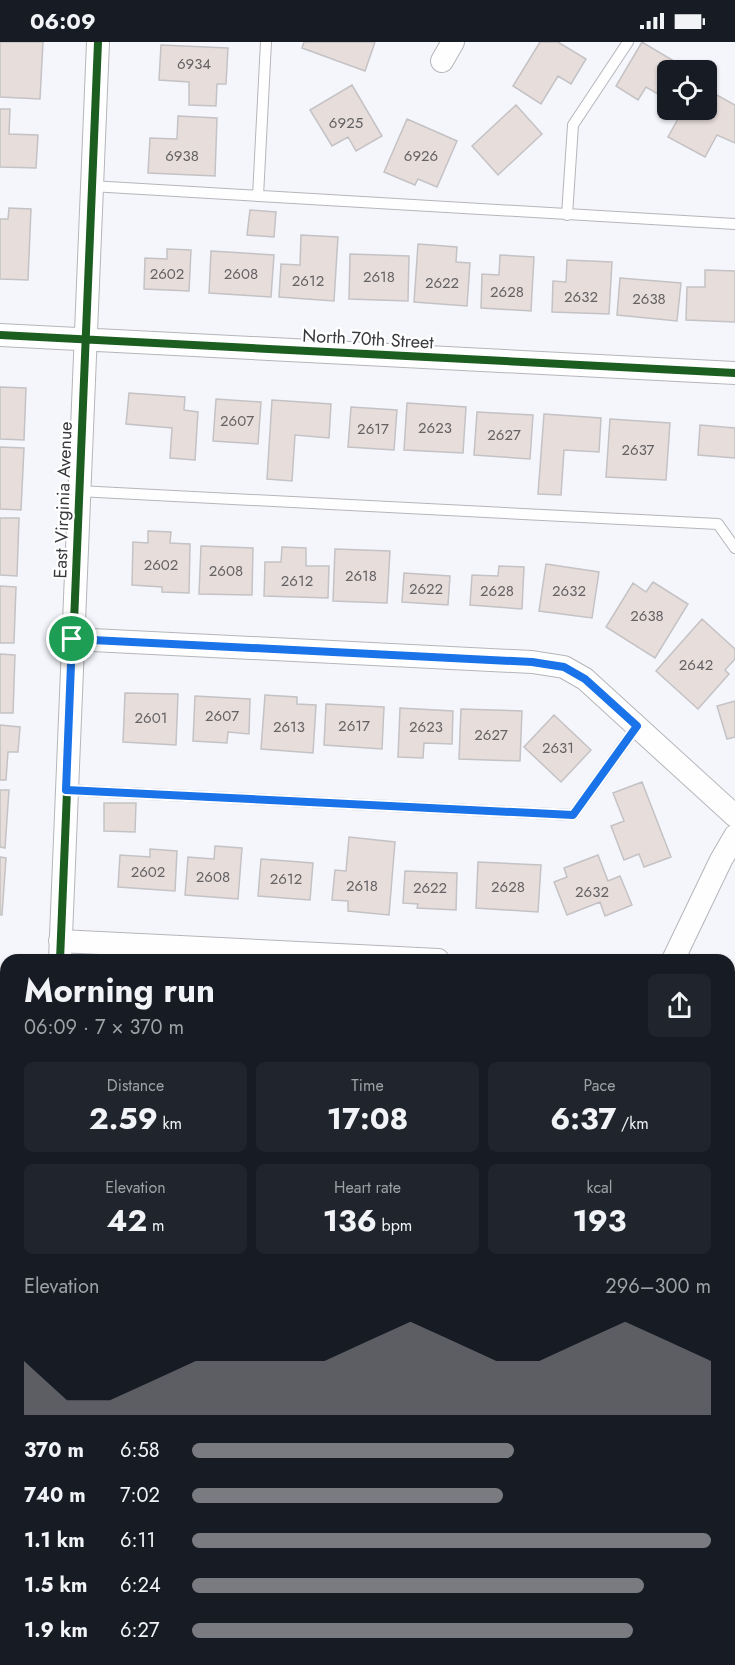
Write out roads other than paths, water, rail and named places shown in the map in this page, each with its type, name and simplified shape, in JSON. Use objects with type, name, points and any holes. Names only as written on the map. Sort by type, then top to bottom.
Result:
[{"type":"street","name":"East Virginia Avenue","points":[[60,951],[98,42]]},
{"type":"street","points":[[442,62],[453,42]]},
{"type":"street","name":"North 70th Street","points":[[0,335],[735,373]]},
{"type":"street","points":[[72,639],[532,662],[564,667],[585,679],[735,816]]},
{"type":"street","points":[[676,954],[735,836]]},
{"type":"street","points":[[60,951],[186,954]]},
{"type":"lane","points":[[258,196],[266,42]]},
{"type":"lane","points":[[567,215],[573,125],[628,42]]},
{"type":"lane","points":[[91,186],[735,225]]},
{"type":"lane","points":[[78,491],[718,524],[735,549]]},
{"type":"lane","points":[[66,790],[573,815],[637,726]]}]
